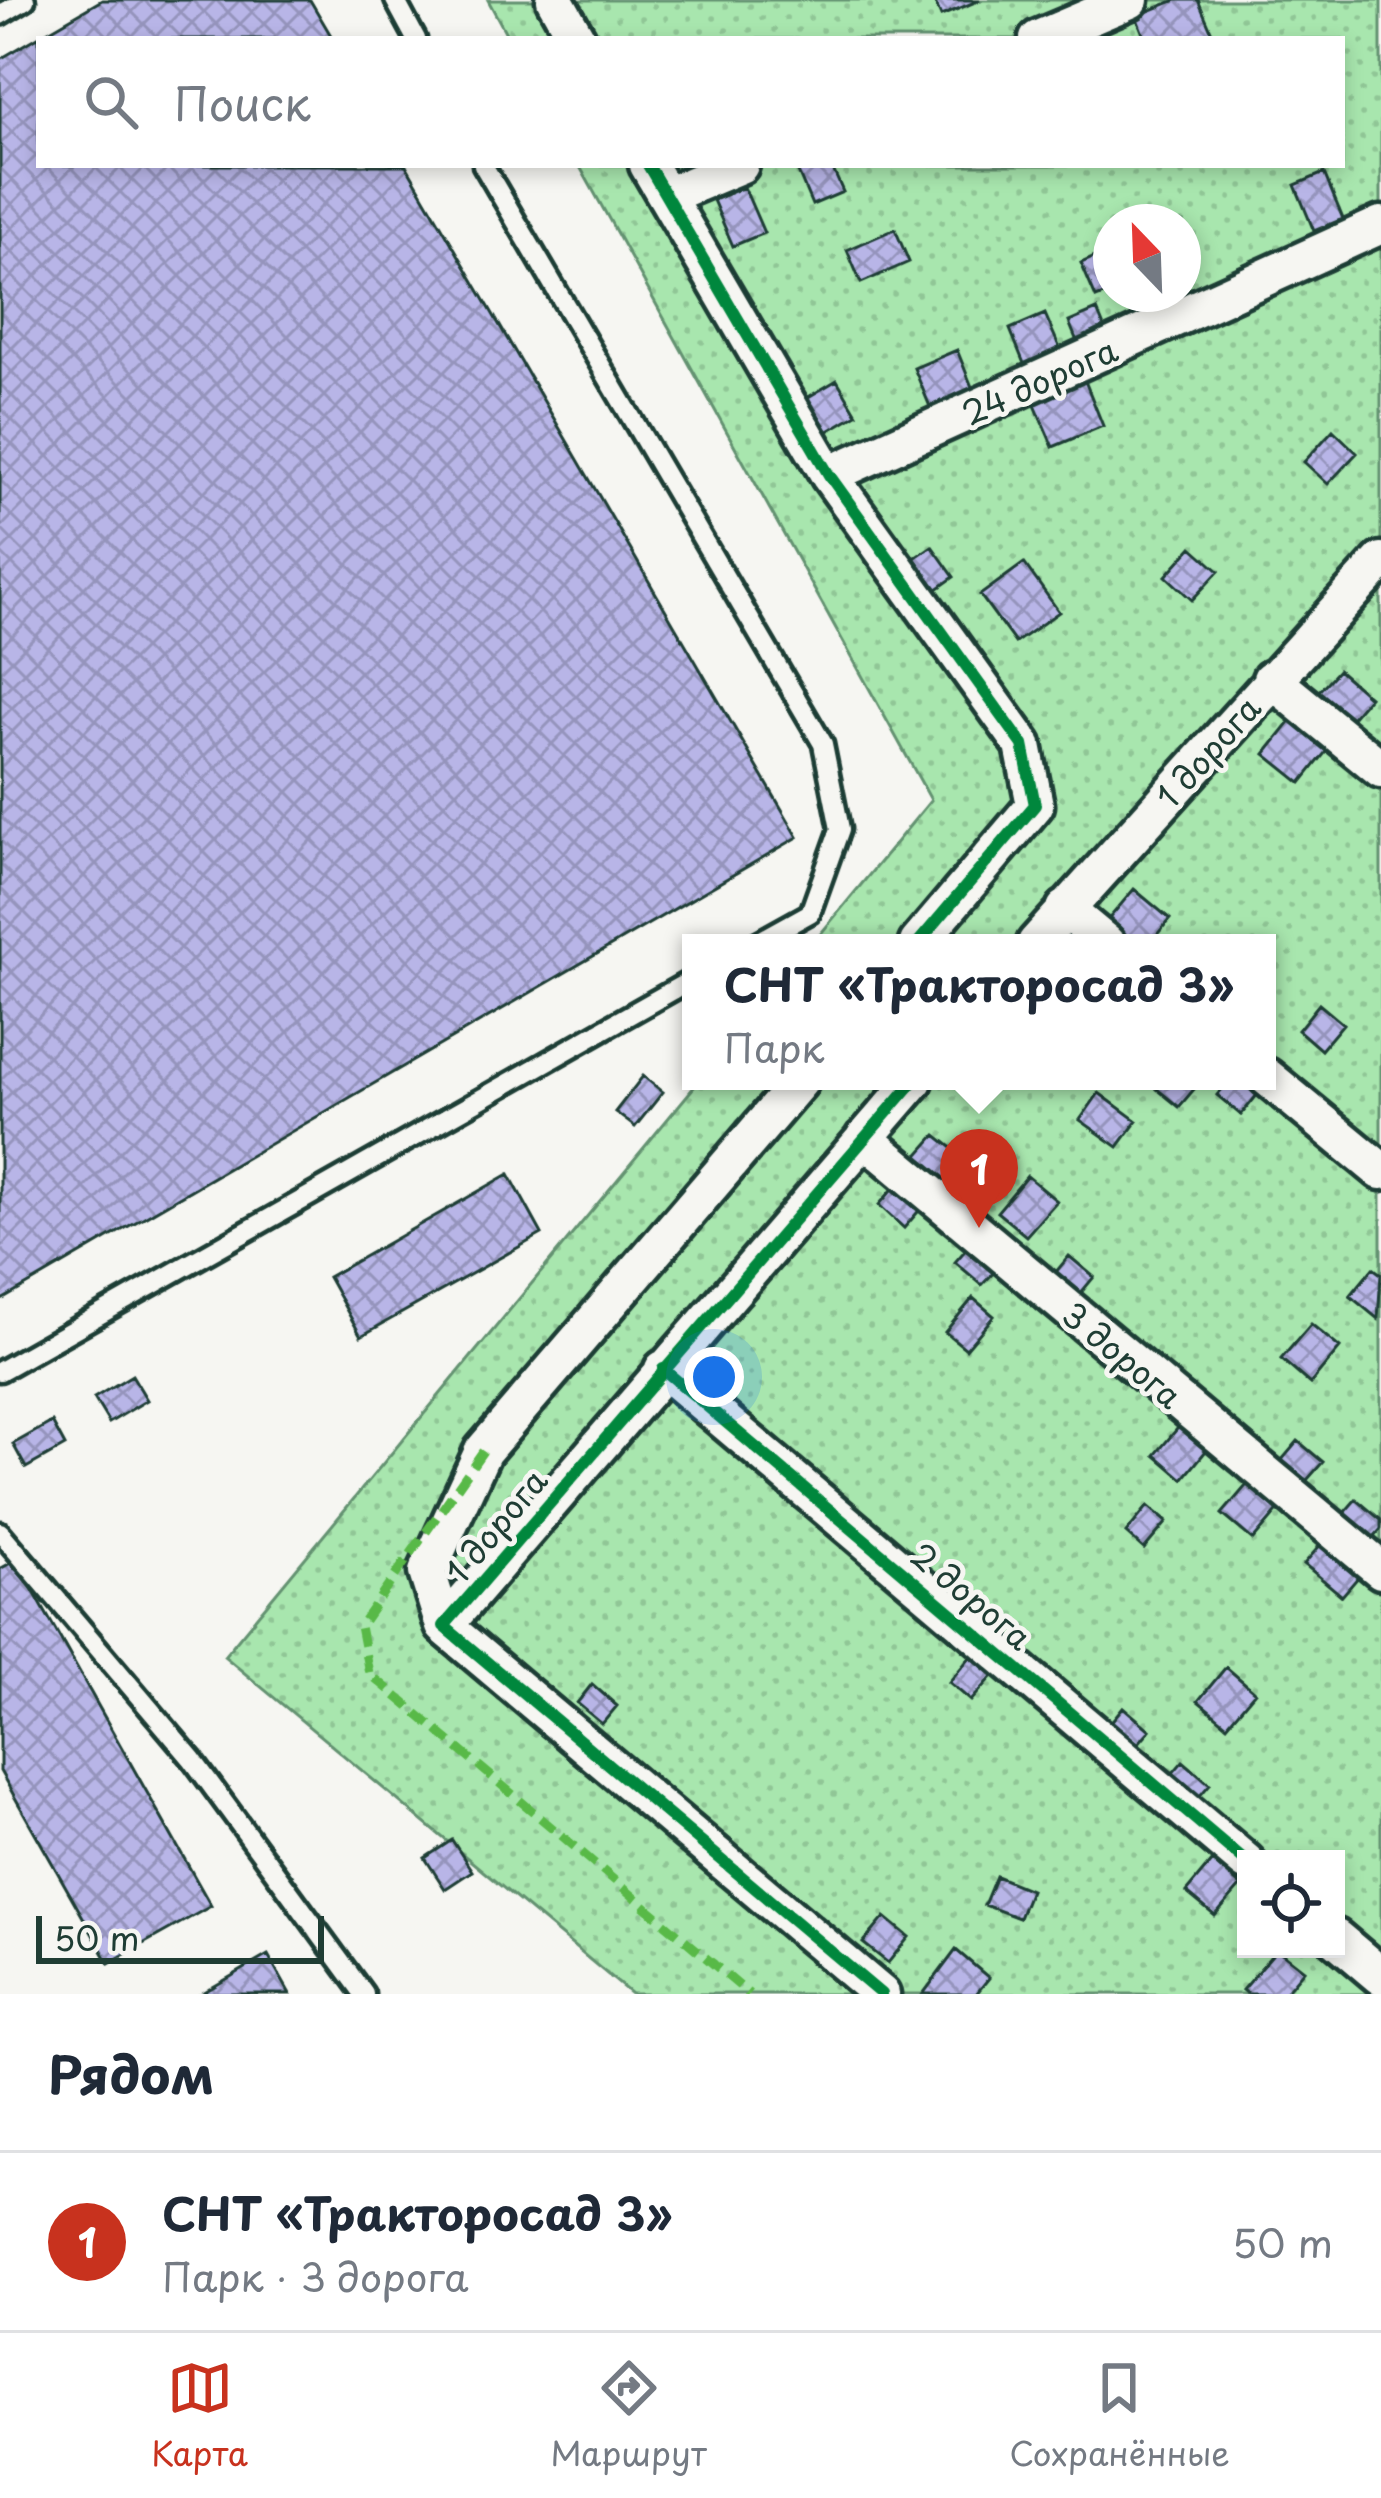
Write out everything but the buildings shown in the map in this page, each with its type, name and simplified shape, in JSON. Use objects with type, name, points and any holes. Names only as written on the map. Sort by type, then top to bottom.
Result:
[{"type":"street","points":[[555,0],[575,36]]},
{"type":"street","points":[[1044,36],[1130,0]]},
{"type":"street","points":[[724,168],[657,181],[829,475],[1023,745],[1036,805],[925,934]]},
{"type":"street","name":"24 дорога","points":[[829,475],[1381,225]]},
{"type":"street","name":"1 дорога","points":[[1044,934],[1381,561]]},
{"type":"street","points":[[1271,679],[1381,769]]},
{"type":"street","points":[[1065,909],[1095,934]]},
{"type":"street","points":[[1276,1084],[1381,1171]]},
{"type":"street","points":[[443,1626],[427,1572],[483,1451],[792,1090]]},
{"type":"street","name":"1 дорога","points":[[881,1994],[443,1626],[906,1090]]},
{"type":"street","name":"3 дорога","points":[[864,1138],[1381,1570]]},
{"type":"street","name":"2 дорога","points":[[663,1369],[1237,1854]]},
{"type":"street","points":[[1345,1946],[1381,1976]]},
{"type":"lane","points":[[0,15],[25,0]]},
{"type":"lane","points":[[395,0],[414,36]]},
{"type":"lane","points":[[485,168],[824,744],[840,829],[810,913],[772,934]]},
{"type":"lane","points":[[0,1371],[682,985]]},
{"type":"lane","points":[[0,1532],[192,1759],[364,1994]]},
{"type":"green space","points":[[488,0],[1381,0],[1381,1994],[631,1994],[224,1656],[692,1090],[1276,1090],[1276,934],[820,934],[931,800],[581,168],[1345,168],[1345,36],[507,36]]},
{"type":"marked path","points":[[483,1451],[360,1626],[369,1673],[749,1994]]},
{"type":"cycle path","points":[[650,168],[829,475],[1023,745],[1035,805],[926,934]]},
{"type":"cycle path","points":[[881,1994],[444,1626],[906,1090]]},
{"type":"cycle path","points":[[663,1369],[1237,1854]]},
{"type":"place","name":"СНТ «Тракторосад 3»","points":[[979,1228]]}]
